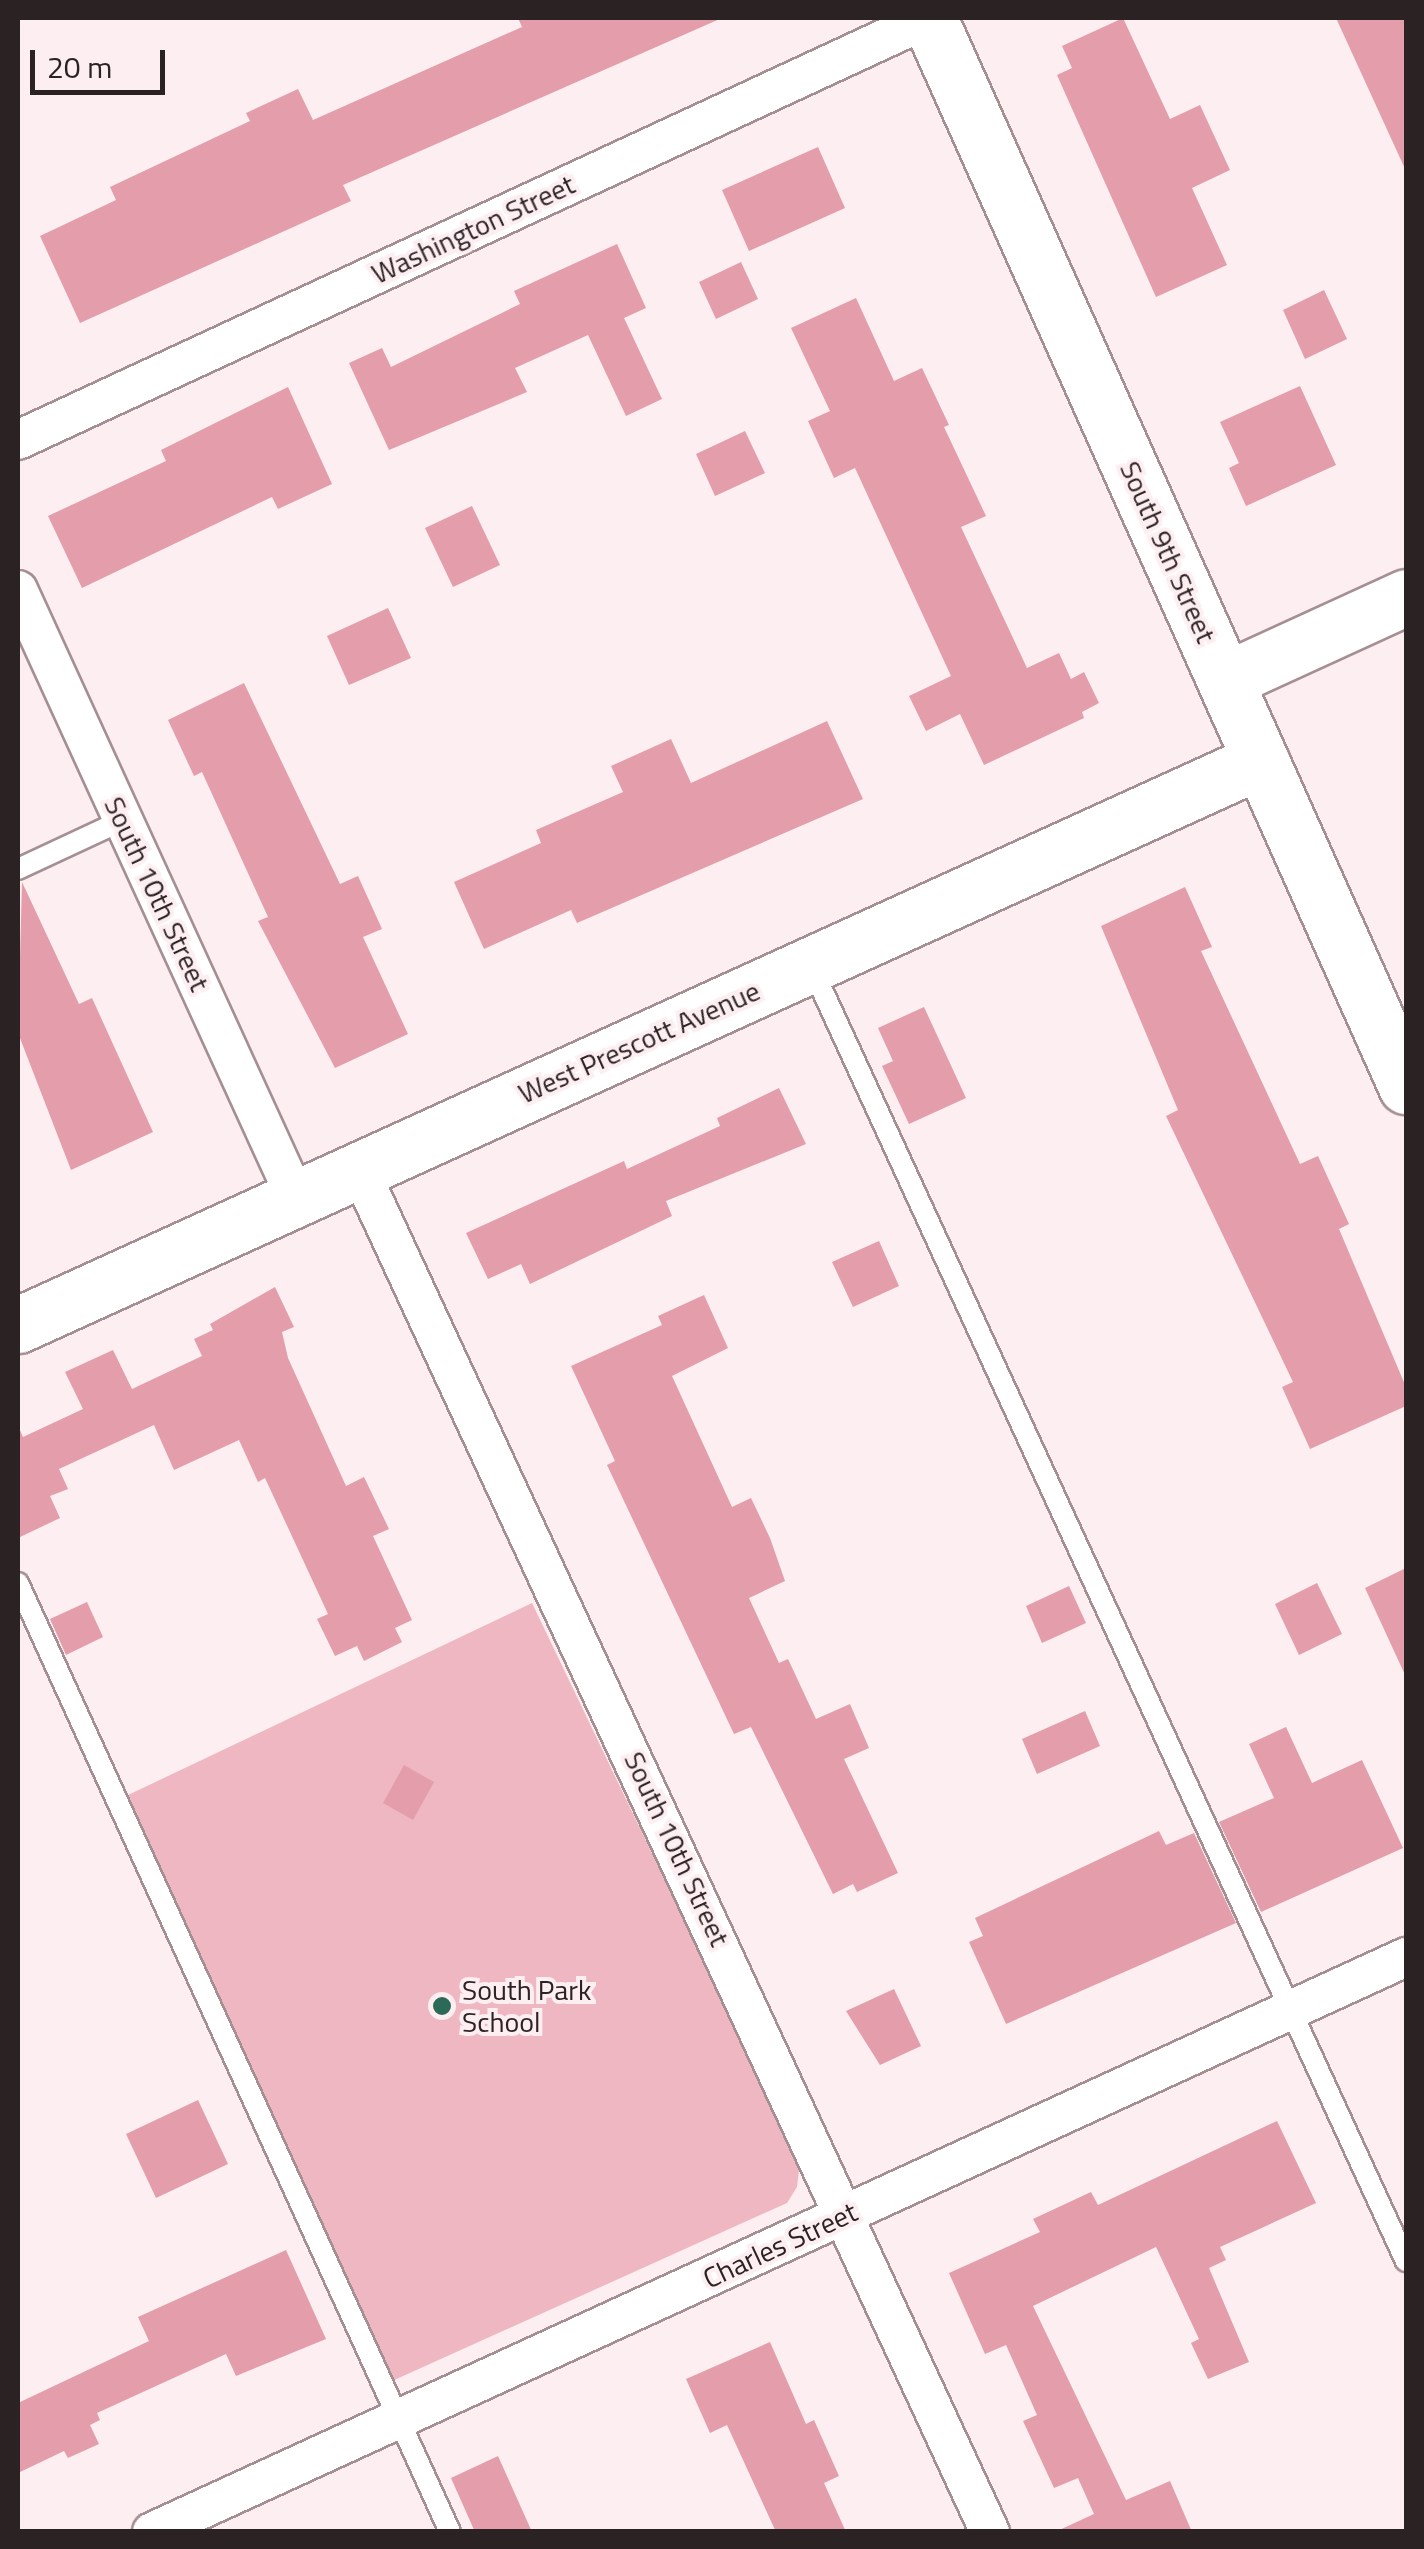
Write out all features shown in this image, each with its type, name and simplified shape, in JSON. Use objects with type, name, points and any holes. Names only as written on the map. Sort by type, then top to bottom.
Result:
[{"type":"street","name":"Washington Street","points":[[18,440],[929,18]]},
{"type":"street","name":"South 9th Street","points":[[929,18],[1406,1086]]},
{"type":"street","name":"South 10th Street","points":[[18,590],[296,1198]]},
{"type":"street","points":[[1225,680],[1406,598]]},
{"type":"street","name":"West Prescott Avenue","points":[[18,1325],[1261,760]]},
{"type":"street","name":"South 10th Street","points":[[358,1169],[847,2214],[990,2532]]},
{"type":"street","name":"Charles Street","points":[[152,2532],[1406,1958]]},
{"type":"lane","points":[[18,869],[123,820]]},
{"type":"lane","points":[[810,965],[1406,2261]]},
{"type":"lane","points":[[18,1583],[450,2532]]},
{"type":"shaded area","points":[[532,1603],[800,2162],[797,2187],[787,2203],[392,2381],[126,1796]]},
{"type":"building","points":[[518,18],[722,18],[343,185],[351,201],[80,323],[40,236],[116,200],[110,187],[250,121],[246,113],[298,89],[313,120],[522,27]]},
{"type":"building","points":[[1123,18],[1170,119],[1200,105],[1230,170],[1192,188],[1227,265],[1156,297],[1057,75],[1072,68],[1062,46]]},
{"type":"building","points":[[1336,18],[1406,18],[1406,171]]},
{"type":"building","points":[[818,147],[845,208],[749,251],[722,190]]},
{"type":"building","points":[[617,244],[646,308],[624,318],[662,399],[626,416],[588,335],[515,368],[527,392],[389,450],[349,363],[382,348],[391,367],[520,304],[514,291]]},
{"type":"building","points":[[741,262],[758,299],[716,319],[699,282]]},
{"type":"building","points":[[1324,290],[1347,339],[1305,359],[1283,310]]},
{"type":"building","points":[[856,298],[894,381],[922,368],[949,425],[944,427],[986,516],[961,527],[1027,668],[1059,653],[1071,679],[1084,672],[1099,703],[1082,712],[1084,718],[984,765],[960,714],[926,731],[909,696],[951,676],[855,468],[834,478],[808,421],[830,411],[791,328]]},
{"type":"building","points":[[1300,386],[1336,465],[1246,506],[1229,468],[1239,463],[1220,422]]},
{"type":"building","points":[[288,387],[332,484],[278,509],[272,497],[82,588],[48,516],[166,461],[161,450]]},
{"type":"building","points":[[745,431],[765,473],[715,496],[696,454]]},
{"type":"building","points":[[472,506],[500,565],[453,587],[425,528]]},
{"type":"building","points":[[388,608],[411,658],[349,685],[327,636]]},
{"type":"building","points":[[244,683],[340,884],[358,876],[382,929],[363,937],[408,1034],[335,1068],[258,921],[268,917],[202,772],[194,776],[168,720]]},
{"type":"building","points":[[827,721],[863,799],[577,923],[571,910],[484,949],[454,882],[541,843],[536,830],[623,792],[611,766],[671,739],[691,783]]},
{"type":"building","points":[[22,882],[79,1004],[92,998],[153,1132],[71,1170],[18,1033]]},
{"type":"building","points":[[1185,887],[1212,947],[1201,951],[1300,1164],[1318,1156],[1349,1224],[1339,1229],[1406,1387],[1406,1406],[1310,1449],[1282,1387],[1293,1382],[1166,1116],[1178,1110],[1101,926]]},
{"type":"building","points":[[924,1007],[966,1098],[909,1124],[882,1066],[893,1061],[878,1028]]},
{"type":"building","points":[[779,1088],[806,1144],[666,1201],[672,1216],[530,1284],[521,1264],[488,1279],[466,1233],[624,1161],[627,1169],[720,1126],[717,1118]]},
{"type":"building","points":[[879,1241],[899,1286],[853,1307],[832,1262]]},
{"type":"building","points":[[275,1287],[294,1327],[282,1332],[288,1358],[346,1486],[364,1477],[389,1529],[373,1536],[412,1620],[395,1628],[402,1642],[364,1661],[357,1646],[335,1656],[317,1619],[328,1614],[265,1478],[258,1482],[239,1440],[174,1470],[154,1425],[59,1469],[68,1489],[50,1496],[60,1518],[18,1538],[18,1426],[23,1437],[83,1409],[65,1372],[113,1350],[132,1389],[202,1356],[194,1339],[213,1330],[210,1324]]},
{"type":"building","points":[[704,1295],[728,1348],[672,1376],[732,1507],[751,1498],[770,1538],[785,1581],[749,1598],[779,1663],[788,1659],[816,1719],[850,1704],[869,1748],[844,1759],[898,1873],[857,1892],[853,1884],[833,1894],[751,1727],[734,1734],[607,1465],[615,1461],[571,1366],[662,1325],[658,1316]]},
{"type":"building","points":[[1406,1568],[1406,1677],[1365,1588]]},
{"type":"building","points":[[1317,1583],[1342,1634],[1299,1655],[1275,1604]]},
{"type":"building","points":[[1069,1586],[1086,1623],[1042,1643],[1026,1606]]},
{"type":"building","points":[[87,1602],[103,1637],[66,1655],[50,1619]]},
{"type":"building","points":[[1085,1711],[1100,1746],[1037,1774],[1022,1739]]},
{"type":"building","points":[[1286,1727],[1312,1783],[1362,1760],[1403,1848],[1261,1912],[1219,1822],[1274,1798],[1249,1744]]},
{"type":"building","points":[[404,1765],[434,1782],[413,1820],[383,1803]]},
{"type":"building","points":[[1159,1831],[1166,1845],[1194,1833],[1236,1923],[1006,2024],[969,1942],[983,1936],[975,1918]]},
{"type":"building","points":[[894,1989],[921,2046],[880,2065],[846,2011]]},
{"type":"building","points":[[198,2100],[228,2164],[156,2198],[126,2134]]},
{"type":"building","points":[[1277,2121],[1316,2203],[1220,2247],[1226,2260],[1209,2268],[1249,2362],[1208,2379],[1191,2343],[1199,2339],[1156,2247],[1033,2306],[1126,2500],[1170,2481],[1192,2532],[1055,2532],[1094,2514],[1078,2478],[1054,2488],[1023,2421],[1037,2415],[1006,2345],[985,2354],[949,2273],[1040,2232],[1033,2219],[1091,2192],[1098,2205]]},
{"type":"building","points":[[286,2250],[326,2339],[236,2376],[226,2354],[97,2413],[100,2420],[90,2425],[99,2444],[68,2458],[64,2451],[18,2473],[18,2403],[149,2341],[138,2317]]},
{"type":"building","points":[[770,2342],[806,2424],[814,2420],[839,2476],[824,2483],[846,2532],[776,2532],[727,2425],[710,2433],[686,2379]]},
{"type":"building","points":[[498,2456],[532,2532],[475,2532],[451,2478]]},
{"type":"place","name":"South Park School","points":[[442,2006]]}]
